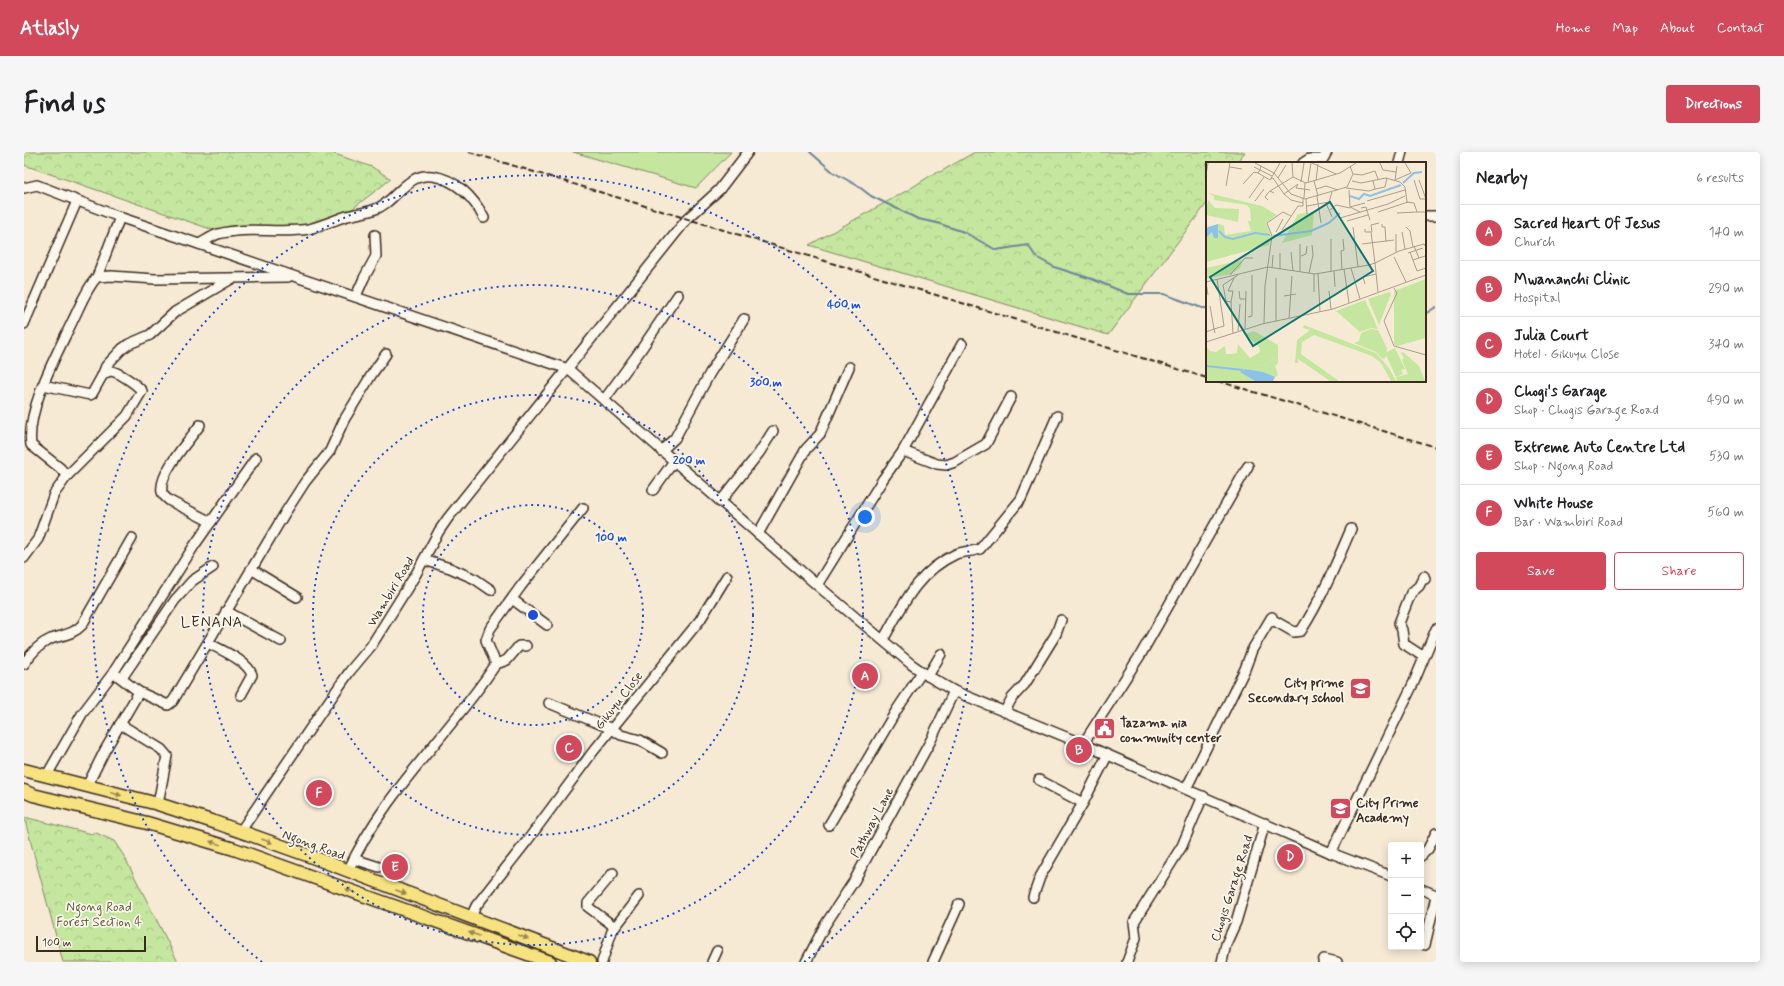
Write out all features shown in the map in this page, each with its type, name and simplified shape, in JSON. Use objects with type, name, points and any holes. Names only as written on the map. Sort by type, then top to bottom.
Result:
[{"type":"main road","name":"Ngong Road","points":[[24,770],[158,804],[218,823],[589,962]]},
{"type":"main road","points":[[61,801],[58,796],[58,788],[62,783],[67,781]]},
{"type":"main road","points":[[24,791],[33,795],[147,823],[234,849],[550,962]]},
{"type":"main road","points":[[234,849],[240,832]]},
{"type":"street","name":"Wambiri Road","points":[[240,832],[322,711],[371,646],[448,518],[687,219],[719,190],[748,152]]},
{"type":"street","points":[[1306,162],[1310,159],[1323,159],[1327,152]]},
{"type":"street","points":[[1399,162],[1402,152]]},
{"type":"street","points":[[199,244],[218,234],[309,229],[372,210],[391,200],[409,182],[423,176],[439,178],[468,193],[484,218]]},
{"type":"street","points":[[24,188],[37,186],[120,217],[568,369],[817,585],[925,674],[954,691],[1084,744],[1107,756],[1203,796],[1331,853],[1388,875]]},
{"type":"street","points":[[24,324],[77,201]]},
{"type":"street","points":[[67,476],[60,468],[31,444],[31,427],[43,385],[87,292],[97,277],[120,217]]},
{"type":"street","points":[[356,296],[376,256],[375,235]]},
{"type":"street","points":[[97,277],[111,276],[150,279],[232,279],[263,276],[297,276]]},
{"type":"street","points":[[43,385],[92,394],[106,366],[122,349],[129,344],[150,335],[175,312],[232,279]]},
{"type":"street","points":[[604,400],[678,295]]},
{"type":"street","points":[[662,451],[675,438],[710,374],[744,319]]},
{"type":"street","points":[[817,585],[882,479],[903,451],[962,344]]},
{"type":"street","points":[[113,673],[122,678],[139,692],[159,703],[168,705],[173,701],[251,569],[305,482],[330,451],[344,420],[386,354]]},
{"type":"street","points":[[758,534],[806,449],[820,434],[850,367]]},
{"type":"street","points":[[24,558],[38,539],[54,494],[67,476],[127,416],[140,397],[142,392],[137,386],[115,372],[108,371],[102,376]]},
{"type":"street","points":[[903,451],[937,464],[946,465],[956,462],[986,444],[1011,397]]},
{"type":"street","points":[[883,640],[910,593],[921,578],[955,555],[964,551],[980,549],[994,530],[1012,512],[1024,493],[1057,416]]},
{"type":"street","points":[[200,425],[175,457],[167,471],[162,490],[164,496],[170,501],[211,522]]},
{"type":"street","points":[[720,502],[759,453],[774,431]]},
{"type":"street","points":[[47,776],[82,714],[113,673],[211,522],[256,458]]},
{"type":"street","points":[[653,490],[674,462]]},
{"type":"street","points":[[1084,744],[1141,654],[1248,466]]},
{"type":"street","points":[[496,664],[486,640],[487,635],[512,599],[583,508]]},
{"type":"street","points":[[1186,789],[1245,669],[1252,650],[1270,618],[1272,617],[1271,622],[1273,620],[1294,632],[1301,632],[1306,626],[1327,585],[1351,529]]},
{"type":"street","points":[[24,664],[31,654],[43,643],[77,632],[132,538]]},
{"type":"street","points":[[424,560],[475,579],[491,590]]},
{"type":"street","points":[[122,678],[175,600],[192,581],[213,567]]},
{"type":"street","points":[[251,569],[297,597]]},
{"type":"street","name":"Gikuyu Close","points":[[471,917],[476,906],[527,841],[561,794],[700,620],[727,576]]},
{"type":"street","points":[[1424,657],[1412,651],[1404,644],[1402,630],[1399,623],[1411,593],[1419,586],[1424,576],[1425,579]]},
{"type":"street","points":[[512,599],[547,624]]},
{"type":"street","points":[[226,611],[281,641]]},
{"type":"street","points":[[1005,712],[1012,698],[1025,684],[1056,634],[1061,620]]},
{"type":"street","points":[[1331,853],[1414,682],[1436,629]]},
{"type":"street","points":[[208,643],[244,664],[251,670],[252,676],[242,695]]},
{"type":"street","points":[[348,871],[366,835],[391,800],[496,664],[507,660],[519,646],[526,646]]},
{"type":"street","points":[[829,825],[896,711],[941,654]]},
{"type":"street","name":"Pathway Lane","points":[[806,962],[825,926],[854,881],[931,740],[954,691]]},
{"type":"street","points":[[87,786],[139,692]]},
{"type":"street","points":[[549,703],[612,729],[620,735],[640,740],[662,753]]},
{"type":"street","points":[[120,724],[161,749],[167,756],[158,804]]},
{"type":"street","points":[[1033,897],[1040,877],[1083,803],[1107,756]]},
{"type":"street","points":[[1039,780],[1083,803]]},
{"type":"street","points":[[1126,962],[1136,938],[1134,922],[1182,846],[1203,796]]},
{"type":"street","name":"Chogis Garage Road","points":[[1222,962],[1226,944],[1235,926],[1265,823]]},
{"type":"street","points":[[1424,853],[1428,849],[1436,833]]},
{"type":"street","points":[[354,859],[379,867]]},
{"type":"street","points":[[613,874],[588,903],[588,907],[615,927]]},
{"type":"street","points":[[1424,890],[1436,896],[1425,945]]},
{"type":"street","points":[[602,962],[609,937],[639,896]]},
{"type":"street","points":[[932,962],[959,904]]},
{"type":"street","points":[[712,962],[717,951]]},
{"type":"street","points":[[1323,962],[1324,959],[1337,962]]},
{"type":"green space","points":[[24,152],[329,152],[372,167],[391,179],[322,232],[225,234],[24,165]]},
{"type":"green space","points":[[573,152],[731,152],[696,188]]},
{"type":"green space","points":[[975,152],[1245,152],[1237,162],[1206,162],[1206,204],[1108,335],[809,245],[908,190],[936,172],[940,172]]},
{"type":"green space","name":"Ngong Road Forest Section 4","points":[[24,817],[92,834],[94,832],[114,841],[124,856],[178,962],[63,962]]},
{"type":"waterway","points":[[810,152],[833,172],[858,186],[871,196],[918,219],[937,223],[964,232],[996,250],[1028,245],[1036,257],[1054,267],[1092,279],[1128,294],[1164,294],[1202,308],[1206,308]]},
{"type":"waterway","points":[[1426,313],[1436,307]]},
{"type":"railway","points":[[469,152],[1206,378]]},
{"type":"railway","points":[[1221,382],[1436,447]]},
{"type":"place","name":"Sacred Heart Of Jesus","points":[[865,676]]},
{"type":"place","name":"City prime Secondary school","points":[[1360,689]]},
{"type":"place","name":"Tazama nia community center","points":[[1105,729]]},
{"type":"place","name":"Julia Court","points":[[569,748]]},
{"type":"place","name":"Mwananchi Clinic","points":[[1079,750]]},
{"type":"place","name":"White House","points":[[319,793]]},
{"type":"place","name":"City Prime Academy","points":[[1340,809]]},
{"type":"place","name":"Chogi's Garage","points":[[1290,857]]},
{"type":"place","name":"Extreme Auto Centre Ltd","points":[[395,867]]},
{"type":"district","name":"LENANA","points":[[212,622]]}]
